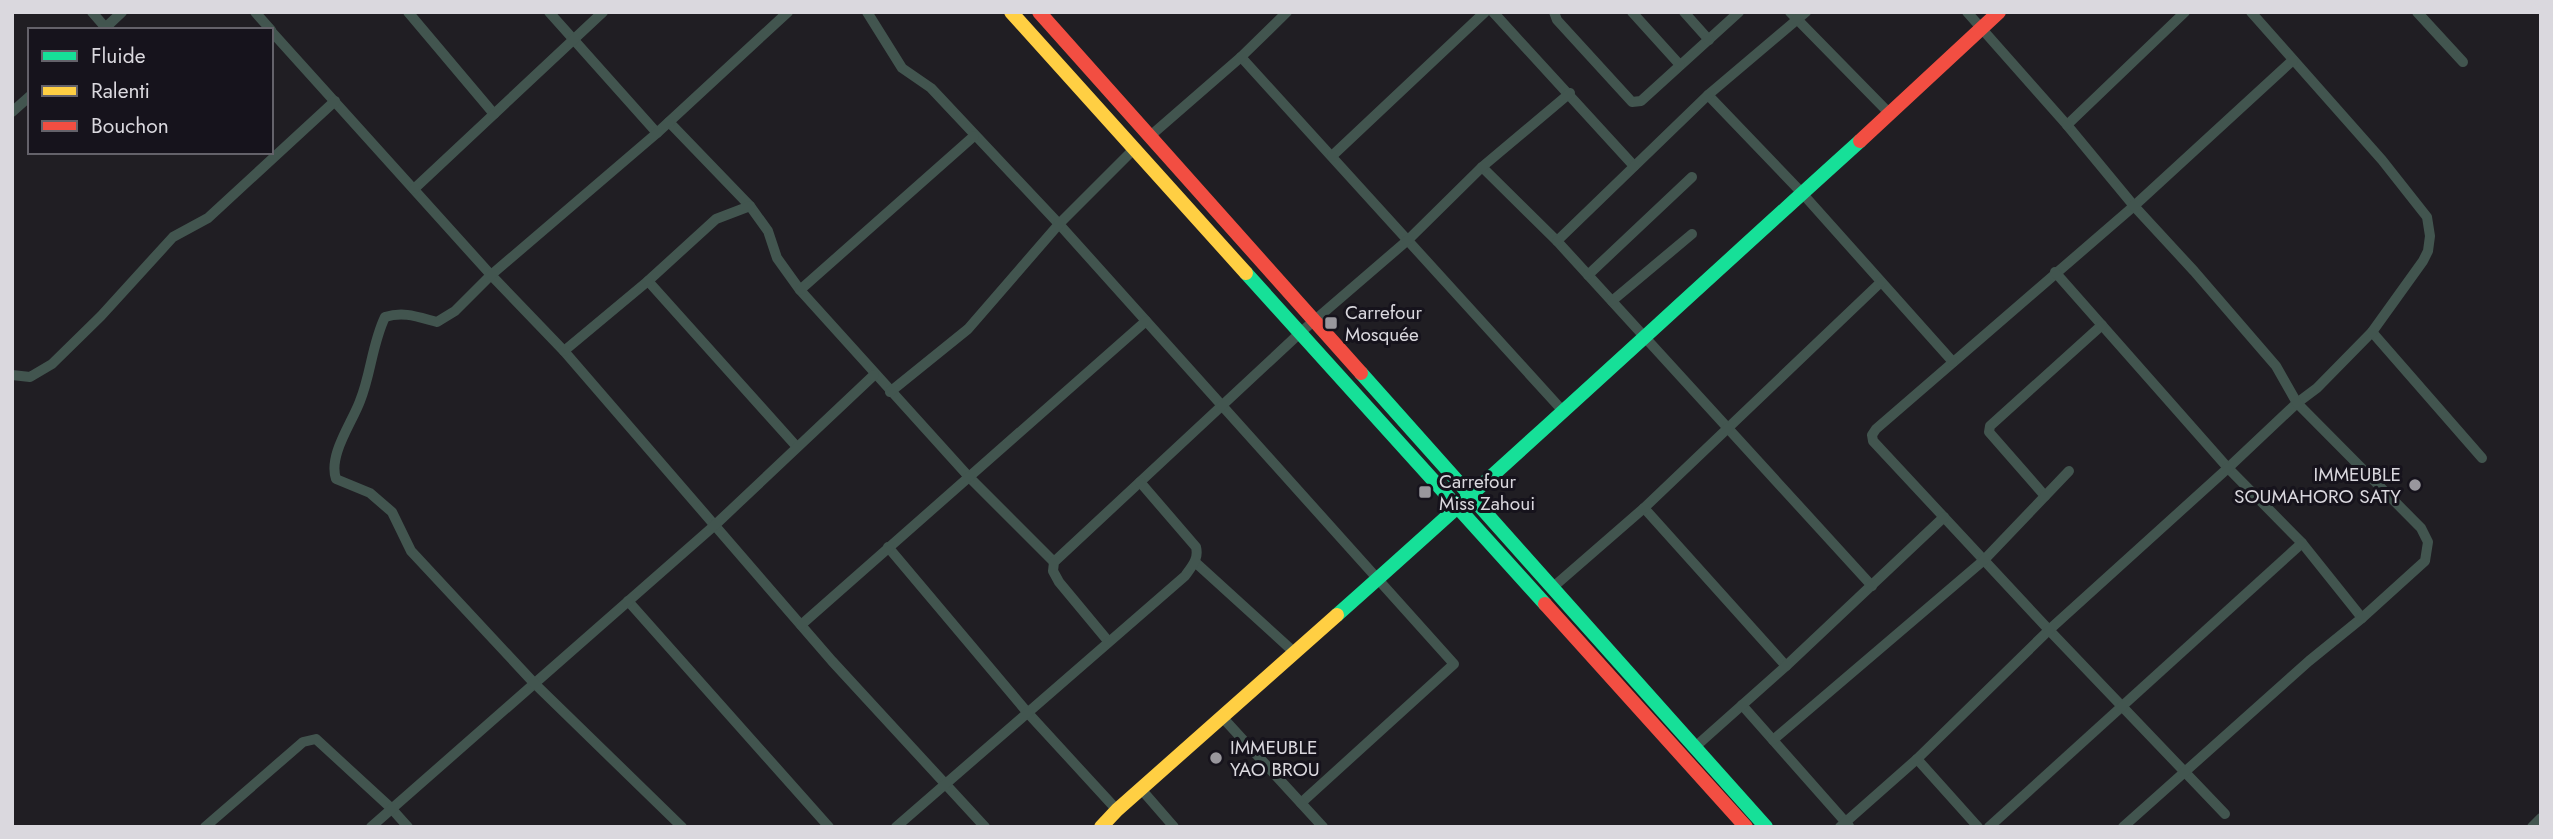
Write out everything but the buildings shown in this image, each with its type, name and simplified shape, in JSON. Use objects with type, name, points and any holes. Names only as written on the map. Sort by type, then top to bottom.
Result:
[{"type":"main road","points":[[1011,12],[1746,827]]},
{"type":"main road","points":[[1039,12],[1766,827]]},
{"type":"main road","points":[[1101,827],[1459,508],[1562,410],[1999,12]]},
{"type":"street","points":[[92,12],[103,28]]},
{"type":"street","points":[[105,28],[122,12]]},
{"type":"street","points":[[255,12],[269,28]]},
{"type":"street","points":[[408,12],[494,114]]},
{"type":"street","points":[[549,12],[572,41],[657,133]]},
{"type":"street","points":[[414,190],[603,12]]},
{"type":"street","points":[[682,827],[534,683],[411,551],[392,512],[370,493],[335,479],[336,456],[366,385],[380,328],[386,317],[405,313],[437,322],[455,311],[491,275],[657,133],[788,12]]},
{"type":"street","points":[[867,12],[902,68],[931,88],[1059,224],[1454,664],[1301,803]]},
{"type":"street","points":[[1149,137],[1241,57],[1287,12]]},
{"type":"street","points":[[1332,156],[1485,12]]},
{"type":"street","points":[[1493,12],[1634,166]]},
{"type":"street","points":[[1554,12],[1557,20],[1632,102],[1641,101],[1739,12]]},
{"type":"street","points":[[1632,12],[1680,65]]},
{"type":"street","points":[[1684,12],[1709,40]]},
{"type":"street","points":[[1557,241],[1708,95],[1794,16],[1806,12]]},
{"type":"street","points":[[1967,12],[2276,366],[2297,403],[2421,528],[2428,542],[2425,561],[2123,827]]},
{"type":"street","points":[[2067,125],[2185,12]]},
{"type":"street","points":[[1742,705],[1845,825],[2049,630],[2297,403],[2317,388],[2372,332],[2428,251],[2430,236],[2427,217],[2382,160],[2251,12]]},
{"type":"street","points":[[2417,12],[2463,62]]},
{"type":"street","points":[[1794,16],[1890,114]]},
{"type":"street","points":[[273,32],[491,275],[564,351],[801,625],[985,827]]},
{"type":"street","points":[[1241,57],[1562,410]]},
{"type":"street","points":[[2225,814],[2049,630],[1873,441],[1872,435],[2055,272],[2134,206],[2293,60]]},
{"type":"street","points":[[1108,641],[1059,582],[1053,571],[1054,562],[1301,332],[1409,239],[1482,167],[1570,93]]},
{"type":"street","points":[[1708,95],[1802,193],[1953,362]]},
{"type":"street","points":[[12,112],[28,98]]},
{"type":"street","points":[[12,375],[30,377],[52,365],[173,237],[208,218],[335,101]]},
{"type":"street","points":[[669,122],[750,206],[768,231],[777,258],[800,290],[874,375],[969,477],[1054,562]]},
{"type":"street","points":[[800,290],[974,136]]},
{"type":"street","points":[[890,392],[968,329],[1059,224],[1135,148]]},
{"type":"street","points":[[1482,167],[1557,241],[1872,586]]},
{"type":"street","points":[[1588,275],[1692,177]]},
{"type":"street","points":[[564,351],[648,281],[716,219],[750,206]]},
{"type":"street","points":[[1612,301],[1692,234]]},
{"type":"street","points":[[2055,272],[2228,468],[2302,544],[2362,618]]},
{"type":"street","points":[[648,281],[797,447]]},
{"type":"street","points":[[1552,588],[1729,429],[1881,282]]},
{"type":"street","points":[[801,625],[1146,321]]},
{"type":"street","points":[[2045,496],[1989,432],[1990,426],[2102,325]]},
{"type":"street","points":[[2372,332],[2482,458]]},
{"type":"street","points":[[371,827],[715,525],[874,375]]},
{"type":"street","points":[[1773,740],[1984,560],[2069,471]]},
{"type":"street","points":[[896,827],[1185,576],[1195,562],[1198,554],[1196,547],[1140,482]]},
{"type":"street","points":[[1644,508],[1786,666]]},
{"type":"street","points":[[1695,747],[1786,666],[1944,517]]},
{"type":"street","points":[[1989,827],[2302,544]]},
{"type":"street","points":[[888,547],[1027,712],[1117,810]]},
{"type":"street","points":[[1195,562],[1295,653]]},
{"type":"street","points":[[628,601],[829,827]]},
{"type":"street","points":[[1223,718],[1322,827]]},
{"type":"street","points":[[205,827],[308,739],[316,739],[408,827]]},
{"type":"street","points":[[1917,759],[1978,827]]},
{"type":"street","points":[[1141,789],[1174,827]]},
{"type":"street","points":[[2532,827],[2541,818]]},
{"type":"traffic: fast","points":[[1337,615],[1860,141]]},
{"type":"traffic: fast","points":[[1246,273],[1545,604]]},
{"type":"traffic: fast","points":[[1361,373],[1766,827]]},
{"type":"traffic: slow","points":[[1011,12],[1246,273]]},
{"type":"traffic: slow","points":[[1101,827],[1337,615]]},
{"type":"traffic: jam","points":[[1039,12],[1361,373]]},
{"type":"traffic: jam","points":[[1860,141],[1999,12]]},
{"type":"traffic: jam","points":[[1545,604],[1746,827]]},
{"type":"place","name":"Carrefour Mosquée","points":[[1331,323]]},
{"type":"place","name":"IMMEUBLE SOUMAHORO SATY","points":[[2415,485]]},
{"type":"place","name":"Carrefour Miss Zahoui","points":[[1425,492]]},
{"type":"place","name":"IMMEUBLE YAO BROU","points":[[1216,758]]}]
